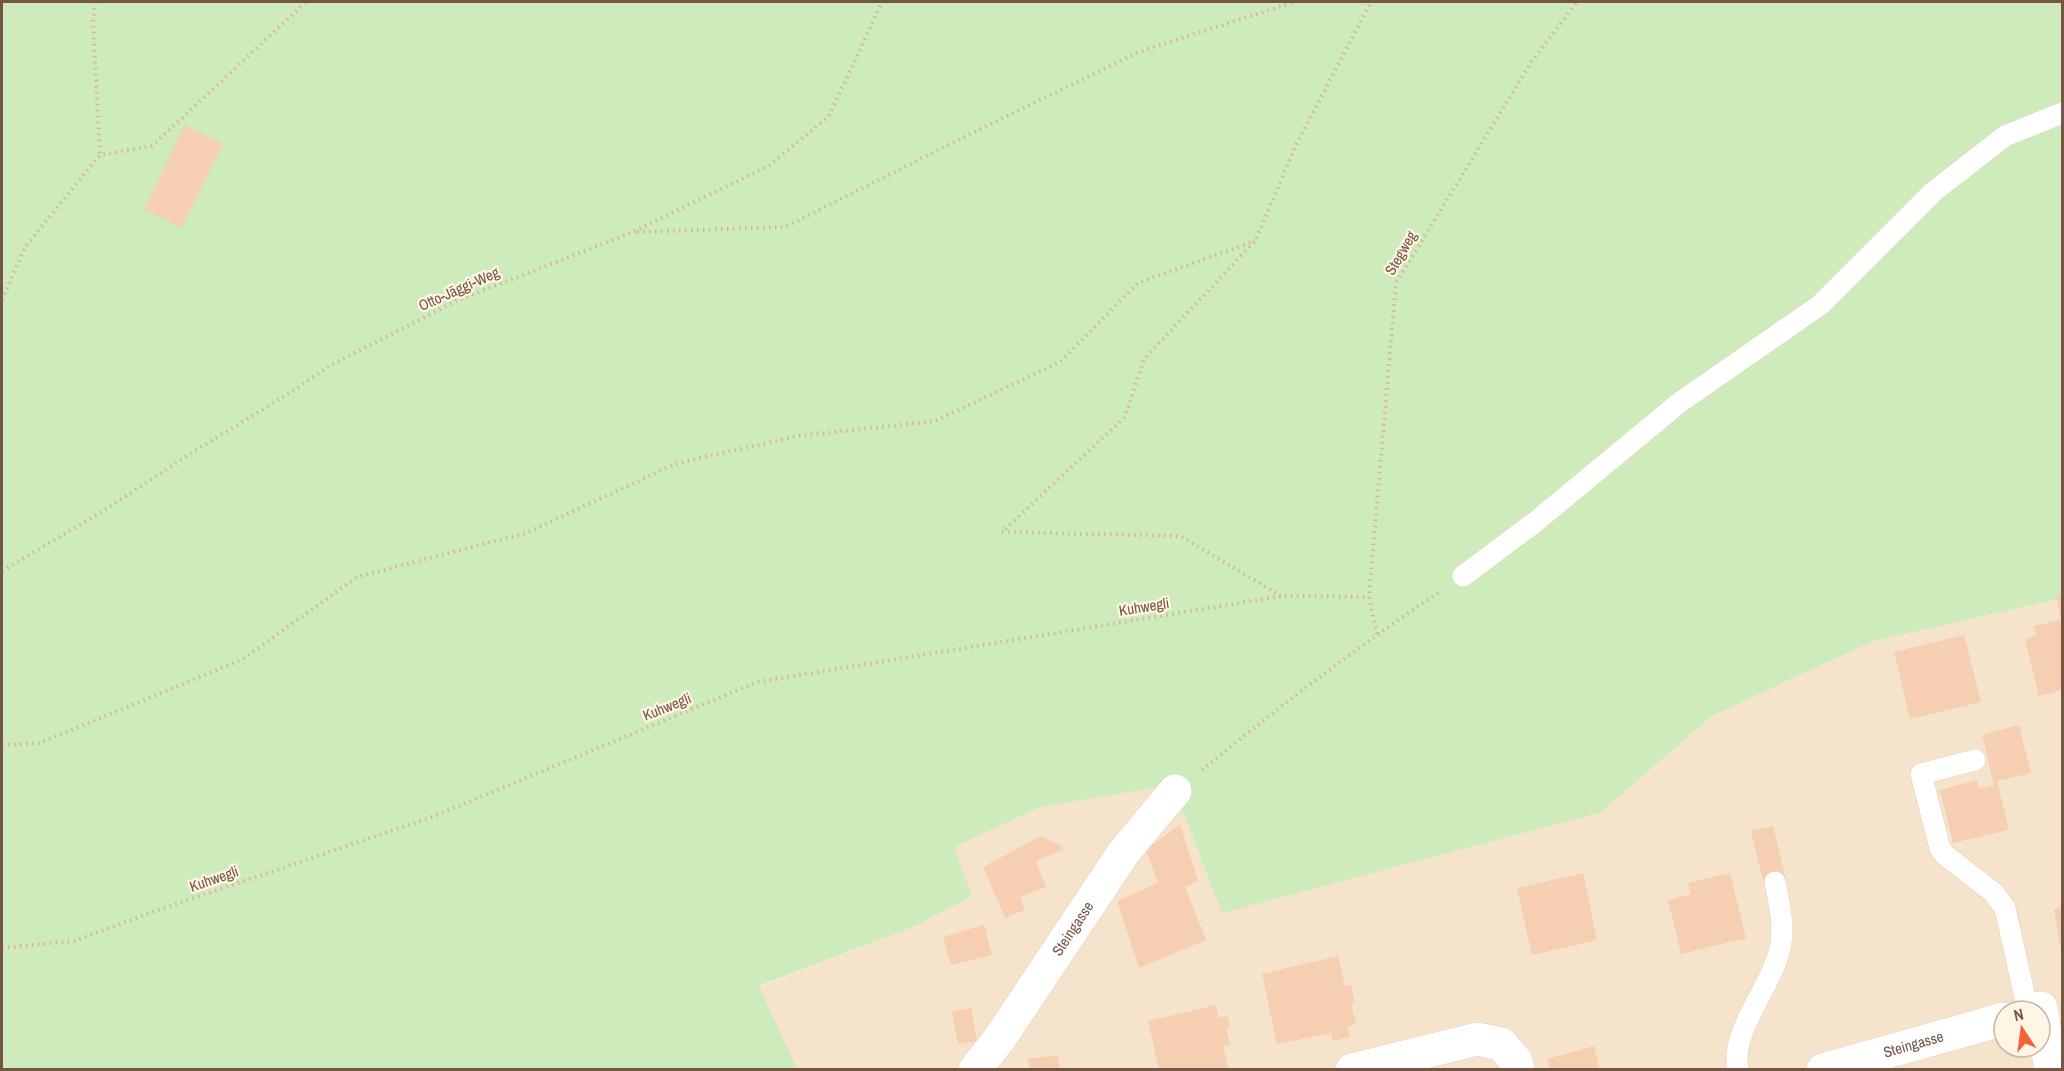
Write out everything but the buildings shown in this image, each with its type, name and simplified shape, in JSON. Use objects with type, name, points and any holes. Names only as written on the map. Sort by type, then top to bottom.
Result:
[{"type":"street","name":"Steingasse","points":[[975,1070],[1000,1038],[1124,852],[1175,791]]},
{"type":"street","name":"Steingasse","points":[[1823,1070],[1992,1021]]},
{"type":"street","points":[[1352,1070],[1477,1039],[1501,1044],[1516,1061],[1518,1070]]},
{"type":"lane","points":[[1463,576],[1534,523],[1679,403],[1820,305],[1933,192],[2005,136],[2062,112]]},
{"type":"lane","points":[[1975,760],[1921,774],[1940,848],[1945,855],[1994,893],[2005,908],[2038,999]]},
{"type":"lane","points":[[1738,1070],[1736,1062],[1739,1042],[1778,957],[1782,937],[1775,882]]},
{"type":"path","points":[[95,2],[93,22],[100,155]]},
{"type":"path","points":[[2,300],[25,247],[100,155],[152,146],[306,2]]},
{"type":"path","name":"Otto-Jäggi-Weg","points":[[2,572],[100,513],[331,365],[456,301],[633,232],[770,165],[829,116],[882,2]]},
{"type":"path","points":[[633,232],[784,227],[1141,51],[1295,2]]},
{"type":"path","points":[[1282,596],[1180,536],[1002,532],[1125,417],[1144,359],[1255,241],[1297,143],[1371,2]]},
{"type":"path","name":"Stegweg","points":[[1377,634],[1369,597],[1396,283],[1532,61],[1577,2]]},
{"type":"path","points":[[2,745],[40,743],[243,659],[357,577],[526,533],[675,464],[797,436],[935,422],[1060,362],[1138,283],[1255,241]]},
{"type":"path","points":[[1175,791],[1273,712],[1377,634],[1463,576]]},
{"type":"path","name":"Kuhwegli","points":[[2,948],[74,941],[432,817],[757,682],[1282,596],[1369,597]]},
{"type":"shaded area","points":[[2062,598],[2062,1016],[2060,1017],[2062,1069],[797,1069],[759,987],[916,926],[971,896],[954,847],[1041,807],[1173,785],[1222,912],[1600,813],[1712,716],[1871,642]]},
{"type":"green space","points":[[2,2],[2062,2],[2062,598],[1871,642],[1712,716],[1600,813],[1222,913],[1173,785],[1041,807],[954,847],[972,896],[916,926],[759,986],[797,1069],[2,1070]]}]
